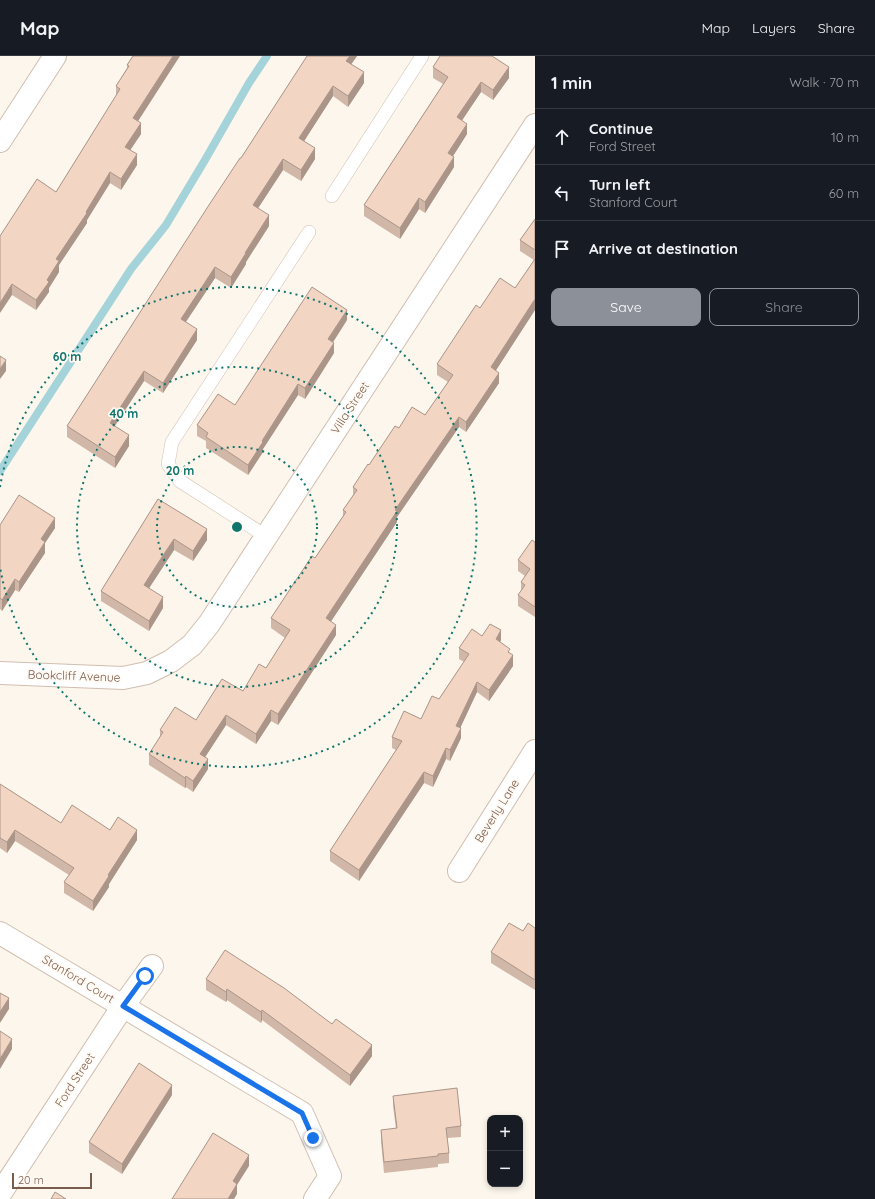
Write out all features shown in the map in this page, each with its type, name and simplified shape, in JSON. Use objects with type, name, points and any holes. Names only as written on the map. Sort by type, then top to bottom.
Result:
[{"type":"street","points":[[0,141],[55,56]]},
{"type":"street","name":"Villa Street","points":[[147,673],[171,661],[192,645],[209,624],[535,125]]},
{"type":"street","name":"Bookcliff Avenue","points":[[0,673],[123,678],[147,673]]},
{"type":"street","name":"Beverly Lane","points":[[459,871],[535,751]]},
{"type":"street","name":"Stanford Court","points":[[0,933],[302,1113],[330,1176],[315,1199]]},
{"type":"street","name":"Ford Street","points":[[0,1194],[123,1006],[152,966]]},
{"type":"lane","points":[[332,196],[422,56]]},
{"type":"lane","points":[[267,537],[180,481],[168,464],[172,442],[309,232]]},
{"type":"building","points":[[133,56],[173,56],[133,118],[141,123],[125,147],[137,154],[121,179],[110,172],[86,212],[87,213],[56,259],[59,261],[47,280],[49,282],[36,300],[12,284],[0,303],[0,236],[37,179],[56,192],[120,89],[116,86],[129,66],[127,65]]},
{"type":"building","points":[[307,56],[350,56],[346,61],[364,72],[348,96],[333,86],[299,138],[315,148],[301,170],[283,159],[253,205],[269,215],[231,277],[215,267],[181,319],[197,329],[163,383],[144,371],[110,423],[129,435],[115,457],[67,426]]},
{"type":"building","points":[[440,56],[492,56],[509,67],[493,90],[481,82],[457,117],[467,124],[448,153],[454,157],[425,202],[419,198],[400,228],[364,205],[448,77],[433,67]]},
{"type":"building","points":[[535,219],[535,250],[520,240]]},
{"type":"building","points":[[535,259],[535,299],[491,367],[499,373],[466,422],[459,417],[395,510],[397,511],[326,618],[336,625],[278,714],[271,710],[256,734],[226,715],[200,754],[208,759],[193,781],[186,776],[185,778],[149,754],[163,732],[160,730],[175,707],[196,720],[222,679],[243,691],[259,664],[266,668],[290,630],[271,618],[312,556],[315,558],[346,512],[343,510],[357,490],[353,487],[368,464],[369,465],[395,426],[399,428],[412,407],[425,415],[453,375],[437,364],[476,305],[480,308],[500,278],[515,288]]},
{"type":"building","points":[[312,287],[347,310],[328,339],[334,343],[305,388],[298,384],[248,465],[206,437],[208,433],[197,425],[218,394],[235,405]]},
{"type":"building","points":[[0,356],[6,360],[0,369]]},
{"type":"building","points":[[19,495],[55,518],[41,539],[45,542],[19,582],[15,579],[2,600],[0,598],[0,525]]},
{"type":"building","points":[[158,499],[207,529],[193,551],[174,539],[144,585],[163,597],[149,621],[101,591]]},
{"type":"building","points":[[532,540],[535,542],[535,607],[518,595],[525,585],[521,582],[530,569],[518,560]]},
{"type":"building","points":[[490,624],[501,630],[496,639],[510,649],[508,652],[513,655],[489,690],[477,682],[456,726],[461,728],[450,750],[446,748],[433,776],[424,772],[359,870],[330,851],[402,741],[392,737],[404,711],[421,719],[432,696],[439,699],[469,654],[459,648],[472,629],[482,636]]},
{"type":"building","points":[[0,784],[61,823],[72,805],[110,830],[118,817],[137,830],[93,901],[64,882],[74,868],[15,830],[7,842],[0,838]]},
{"type":"building","points":[[509,923],[523,931],[528,923],[535,928],[535,980],[491,952]]},
{"type":"building","points":[[225,950],[284,988],[332,1024],[336,1019],[372,1045],[350,1075],[262,1010],[261,1012],[227,989],[226,992],[206,979]]},
{"type":"building","points":[[0,993],[9,998],[0,1012]]},
{"type":"building","points":[[0,1031],[12,1039],[0,1059]]},
{"type":"building","points":[[139,1063],[172,1085],[122,1164],[89,1142]]},
{"type":"building","points":[[457,1088],[461,1126],[446,1128],[449,1153],[438,1154],[438,1156],[384,1162],[381,1130],[397,1128],[393,1096]]},
{"type":"building","points":[[213,1133],[249,1155],[233,1181],[237,1184],[228,1199],[172,1199]]},
{"type":"building","points":[[55,1192],[66,1199],[51,1199]]},
{"type":"waterway","points":[[0,471],[131,269],[166,225],[249,83],[267,56]]},
{"type":"route","points":[[145,976],[123,1006],[302,1113],[313,1138]]}]
